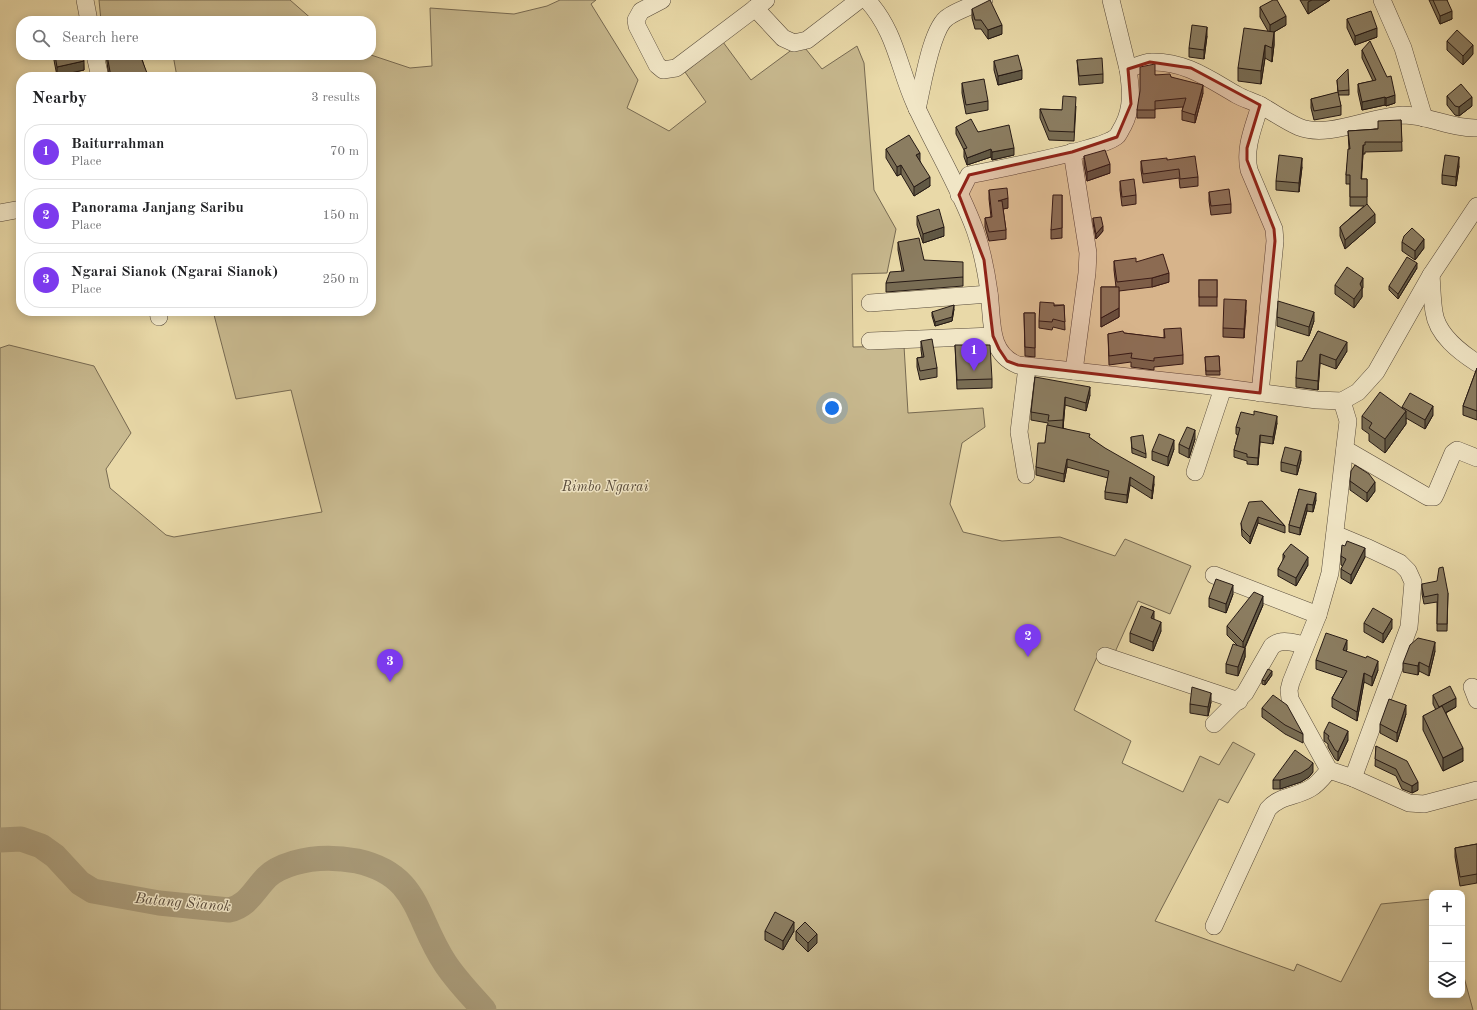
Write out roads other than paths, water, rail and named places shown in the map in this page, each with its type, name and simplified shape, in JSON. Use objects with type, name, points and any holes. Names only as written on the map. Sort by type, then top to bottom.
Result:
[{"type":"street","points":[[85,0],[88,16]]},
{"type":"street","points":[[662,0],[642,12],[636,20],[637,26],[657,65],[663,70],[676,68],[760,4],[783,38],[794,43],[807,40],[858,0]]},
{"type":"street","points":[[867,0],[883,19],[892,35],[917,109],[952,178],[974,229],[982,254],[989,294],[993,336],[1007,361],[1027,367],[1224,388],[1318,400],[1342,401],[1358,392],[1376,372],[1431,275],[1477,206]]},
{"type":"street","points":[[917,109],[934,39],[941,24],[947,17],[984,0]]},
{"type":"street","points":[[952,178],[1072,152],[1100,145],[1117,137],[1126,119],[1131,104],[1128,69],[1111,0]]},
{"type":"street","points":[[1382,0],[1403,48],[1424,118]]},
{"type":"street","points":[[96,60],[99,72]]},
{"type":"street","points":[[1128,69],[1150,62],[1171,63],[1191,68],[1239,96],[1260,105],[1300,128],[1321,132],[1404,115],[1424,118],[1465,128],[1477,128]]},
{"type":"street","points":[[1260,105],[1247,148],[1247,160],[1249,170],[1274,229],[1275,241],[1260,393]]},
{"type":"street","points":[[1072,152],[1088,253],[1087,273],[1074,371]]},
{"type":"street","points":[[959,195],[969,175]]},
{"type":"street","points":[[0,213],[16,210]]},
{"type":"street","points":[[1431,275],[1434,314],[1444,334],[1462,354],[1477,363]]},
{"type":"street","points":[[870,303],[989,294]]},
{"type":"street","points":[[870,341],[993,336]]},
{"type":"street","points":[[1026,475],[1019,432],[1027,367]]},
{"type":"street","points":[[1195,472],[1224,388]]},
{"type":"street","points":[[1342,401],[1348,421],[1330,573],[1318,615],[1305,645],[1289,690],[1294,708],[1329,770],[1353,778],[1409,803],[1424,804],[1477,790]]},
{"type":"street","points":[[1345,449],[1428,497],[1434,496],[1436,493],[1453,453],[1457,450],[1462,451],[1477,458]]},
{"type":"street","points":[[1335,534],[1366,546],[1400,563],[1408,571],[1413,582],[1409,627],[1353,778]]},
{"type":"street","points":[[1214,575],[1318,615]]},
{"type":"street","points":[[1214,724],[1240,701],[1272,646],[1276,642],[1283,640],[1305,645]]},
{"type":"street","points":[[1105,656],[1240,701]]},
{"type":"street","points":[[1214,926],[1268,809],[1274,803],[1283,798],[1310,789],[1329,770]]},
{"type":"waterway","name":"Batang Sianok","points":[[0,840],[21,839],[41,846],[55,856],[80,883],[93,891],[159,903],[229,910],[236,908],[246,901],[273,872],[294,863],[333,858],[357,861],[378,868],[393,877],[405,888],[413,900],[435,946],[445,963],[484,1010]]},
{"type":"place","name":"Baiturrahman","points":[[974,371]]},
{"type":"place","name":"Panorama Janjang Saribu","points":[[1028,657]]},
{"type":"place","name":"Ngarai Sianok (Ngarai Sianok)","points":[[390,682]]},
{"type":"park label","name":"Rimbo Ngarai","points":[[605,486]]}]
